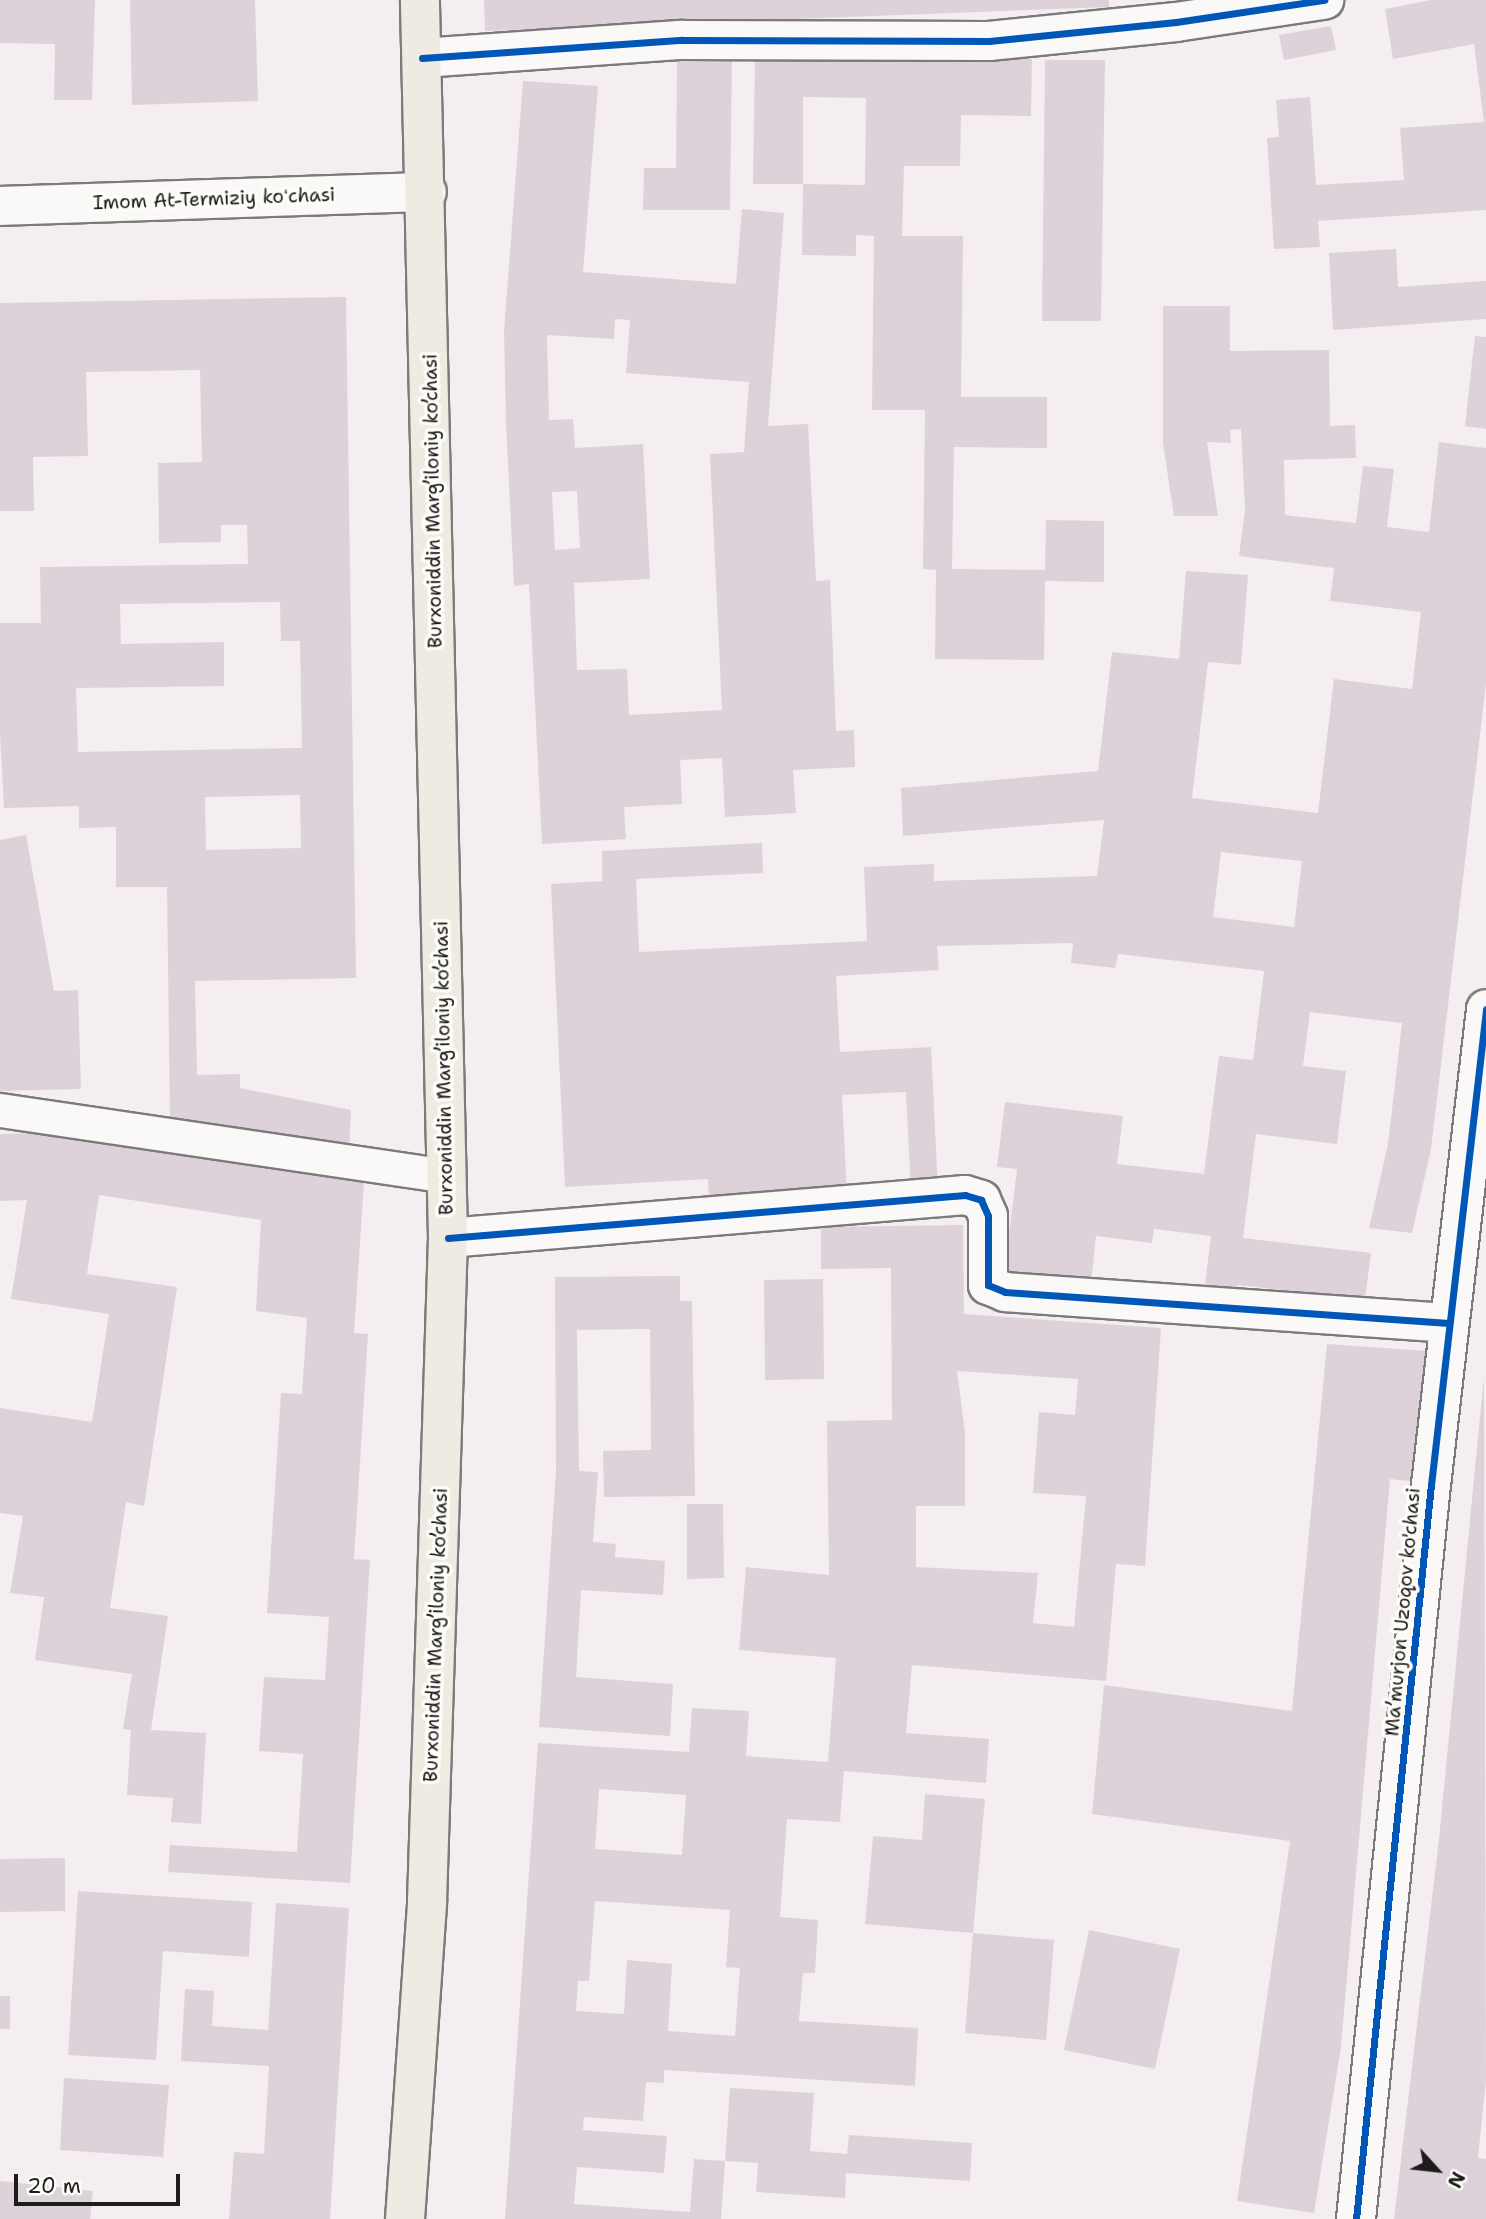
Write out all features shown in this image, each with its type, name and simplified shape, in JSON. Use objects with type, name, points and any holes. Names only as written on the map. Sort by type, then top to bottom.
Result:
[{"type":"main road","name":"Burxoniddin Marg’iloniy ko’chasi","points":[[405,2219],[427,1902],[448,1238],[427,192],[420,0]]},
{"type":"street","points":[[422,58],[682,40],[989,41],[1175,22],[1324,0]]},
{"type":"street","name":"Imom At-Termiziy koʻchasi","points":[[0,206],[427,192]]},
{"type":"street","name":"Maʼmurjon Uzoqov ko'chasi","points":[[1356,2219],[1449,1323],[1486,1009]]},
{"type":"street","points":[[448,1238],[965,1195],[981,1200],[988,1216],[988,1285],[1005,1292],[1449,1323]]},
{"type":"lane","points":[[0,1110],[446,1176]]},
{"type":"building","points":[[0,0],[95,0],[92,100],[54,100],[55,44],[0,43]]},
{"type":"building","points":[[130,0],[255,0],[258,101],[132,105]]},
{"type":"building","points":[[484,0],[1109,0],[1109,7],[485,31]]},
{"type":"building","points":[[1431,0],[1486,0],[1486,210],[1318,221],[1320,247],[1274,249],[1267,138],[1279,137],[1276,100],[1310,97],[1316,185],[1404,180],[1400,128],[1484,122],[1474,44],[1393,59],[1385,9]]},
{"type":"building","points":[[1331,26],[1336,50],[1284,60],[1279,35]]},
{"type":"building","points":[[677,56],[732,56],[730,210],[643,210],[644,168],[676,168]]},
{"type":"building","points":[[755,57],[1032,59],[1031,116],[961,115],[960,166],[904,166],[902,236],[963,236],[961,397],[1047,397],[1047,448],[954,447],[952,569],[1045,570],[1046,520],[1104,521],[1104,582],[1045,581],[1044,660],[935,659],[936,570],[923,569],[925,410],[872,410],[874,236],[856,235],[856,256],[802,255],[803,184],[753,184]],"holes":[[[803,97],[866,98],[865,185],[803,184]]]},
{"type":"building","points":[[1045,60],[1105,60],[1101,321],[1042,321]]},
{"type":"building","points":[[523,81],[598,86],[583,272],[736,284],[742,209],[784,213],[768,426],[808,424],[816,581],[830,580],[836,731],[854,730],[855,767],[793,770],[796,813],[725,817],[722,758],[680,760],[682,804],[624,807],[626,839],[542,844],[529,584],[514,586],[504,331]],"holes":[[[615,319],[630,320],[626,373],[749,382],[744,452],[710,454],[722,710],[629,715],[627,669],[577,670],[574,583],[650,579],[643,444],[575,448],[573,419],[549,420],[547,335],[614,339]],[[577,491],[580,548],[555,550],[552,492]]]},
{"type":"building","points":[[1396,249],[1398,287],[1486,281],[1486,319],[1333,330],[1329,253]]},
{"type":"building","points":[[346,297],[356,978],[195,981],[197,1075],[240,1074],[240,1088],[351,1110],[349,1154],[170,1119],[167,887],[116,887],[116,827],[79,828],[79,806],[4,808],[0,734],[0,623],[41,623],[40,567],[248,564],[247,525],[221,525],[221,542],[159,543],[158,463],[202,462],[200,370],[86,372],[88,456],[33,457],[34,511],[0,511],[0,303]],"holes":[[[280,602],[281,641],[300,641],[302,748],[78,752],[76,688],[224,686],[224,642],[121,644],[120,604]],[[300,795],[301,848],[206,850],[205,797]]]},
{"type":"building","points":[[1163,306],[1230,306],[1230,351],[1329,350],[1330,426],[1355,425],[1356,458],[1284,460],[1285,515],[1356,523],[1363,466],[1394,469],[1387,527],[1429,532],[1439,442],[1486,448],[1486,684],[1431,1149],[1412,1233],[1369,1228],[1388,1144],[1402,1023],[1310,1012],[1303,1066],[1346,1071],[1337,1144],[1256,1134],[1243,1238],[1371,1253],[1365,1299],[1238,1285],[1235,1304],[1203,1300],[1211,1236],[1154,1229],[1152,1243],[1096,1236],[1090,1294],[1003,1283],[1017,1169],[997,1167],[1005,1102],[1123,1116],[1117,1164],[1204,1174],[1219,1056],[1253,1060],[1264,971],[1118,954],[1115,968],[1071,963],[1073,943],[937,946],[939,970],[836,976],[840,1052],[931,1047],[938,1190],[911,1192],[906,1092],[842,1095],[847,1195],[709,1202],[708,1179],[565,1187],[551,884],[602,881],[602,851],[762,843],[763,873],[636,879],[639,952],[867,941],[864,867],[934,864],[934,881],[1097,876],[1104,820],[903,836],[901,788],[1098,771],[1112,652],[1179,659],[1186,571],[1248,575],[1241,665],[1208,662],[1192,798],[1318,813],[1334,679],[1412,689],[1421,612],[1330,601],[1334,568],[1239,556],[1245,510],[1241,429],[1230,430],[1231,443],[1207,442],[1218,516],[1174,516],[1163,443]],"holes":[[[1221,852],[1302,861],[1294,927],[1213,917]]]},
{"type":"building","points":[[1475,336],[1486,337],[1486,429],[1465,426]]},
{"type":"building","points":[[26,835],[54,991],[78,990],[81,1089],[0,1091],[0,840]]},
{"type":"building","points":[[37,1133],[364,1182],[354,1333],[368,1334],[354,1559],[370,1560],[350,1883],[168,1872],[170,1845],[297,1852],[303,1754],[259,1751],[264,1677],[325,1680],[329,1617],[267,1613],[281,1393],[302,1394],[307,1318],[256,1311],[261,1220],[99,1195],[87,1274],[177,1287],[144,1506],[126,1502],[110,1608],[168,1616],[151,1730],[206,1733],[201,1824],[171,1822],[173,1798],[127,1795],[131,1730],[123,1729],[132,1674],[35,1660],[44,1597],[10,1593],[23,1516],[0,1513],[0,1408],[92,1422],[109,1314],[11,1299],[27,1200],[0,1201],[0,1134]]},
{"type":"building","points":[[963,1225],[964,1314],[1161,1328],[1145,1566],[1116,1564],[1106,1681],[912,1665],[906,1733],[989,1739],[986,1783],[844,1771],[840,1822],[787,1819],[780,1917],[818,1920],[815,1973],[803,1973],[799,2021],[918,2028],[915,2086],[664,2070],[664,2083],[646,2082],[643,2121],[584,2117],[583,2130],[667,2136],[664,2173],[577,2167],[574,2204],[690,2212],[694,2159],[725,2161],[721,2219],[505,2219],[538,1743],[689,1752],[692,1708],[749,1711],[746,1756],[828,1762],[836,1658],[739,1650],[746,1567],[829,1575],[827,1421],[892,1420],[891,1268],[821,1269],[821,1227]],"holes":[[[957,1371],[1078,1379],[1075,1415],[1039,1412],[1033,1493],[1086,1496],[1074,1627],[1033,1623],[1038,1573],[916,1567],[916,1506],[965,1506],[965,1432]],[[599,1789],[686,1795],[682,1855],[595,1849]],[[595,1901],[730,1910],[726,1967],[740,1968],[735,2036],[668,2031],[672,1964],[627,1960],[624,2014],[576,2011],[578,1981],[589,1981]]]},
{"type":"building","points":[[680,1276],[680,1301],[692,1301],[695,1496],[604,1497],[603,1451],[651,1450],[650,1329],[577,1330],[579,1471],[598,1472],[593,1542],[616,1544],[615,1557],[665,1561],[663,1595],[581,1590],[576,1677],[673,1684],[670,1736],[539,1727],[556,1471],[555,1277]]},
{"type":"building","points":[[823,1279],[824,1379],[765,1380],[764,1280]]},
{"type":"building","points":[[1327,1344],[1428,1351],[1418,1482],[1390,1479],[1341,2047],[1314,2213],[1237,2201],[1290,1841],[1092,1814],[1104,1685],[1292,1711]]},
{"type":"building","points":[[1484,1376],[1486,2080],[1478,2158],[1486,2159],[1486,2219],[1394,2219],[1439,1839]]},
{"type":"building","points":[[687,1504],[723,1504],[724,1578],[687,1579]]},
{"type":"building","points":[[925,1794],[985,1799],[973,1933],[865,1924],[873,1836],[922,1840]]},
{"type":"building","points":[[65,1858],[65,1911],[0,1912],[0,1859]]},
{"type":"building","points":[[78,1891],[252,1902],[249,1957],[163,1951],[156,2060],[68,2055]]},
{"type":"building","points":[[276,1903],[349,1908],[330,2219],[229,2219],[234,2152],[264,2154],[269,2066],[181,2061],[185,1989],[214,1991],[212,2026],[268,2030]]},
{"type":"building","points":[[1089,1930],[1180,1949],[1155,2069],[1064,2050]]},
{"type":"building","points":[[973,1933],[1054,1940],[1046,2040],[965,2033]]},
{"type":"building","points":[[0,1996],[10,1996],[10,2029],[0,2029]]},
{"type":"building","points":[[64,2078],[169,2085],[163,2157],[60,2150]]},
{"type":"building","points":[[730,2088],[814,2093],[810,2151],[847,2154],[849,2135],[972,2143],[970,2181],[846,2173],[845,2198],[756,2192],[758,2163],[725,2161]]},
{"type":"building","points":[[0,2181],[93,2191],[90,2219],[0,2219]]},
{"type":"cycle path","points":[[422,58],[682,40],[989,41],[1176,22],[1324,0]]},
{"type":"cycle path","points":[[1356,2219],[1431,1485],[1486,1009]]},
{"type":"cycle path","points":[[448,1238],[965,1195],[981,1200],[988,1216],[988,1285],[1005,1292],[1449,1323]]}]
